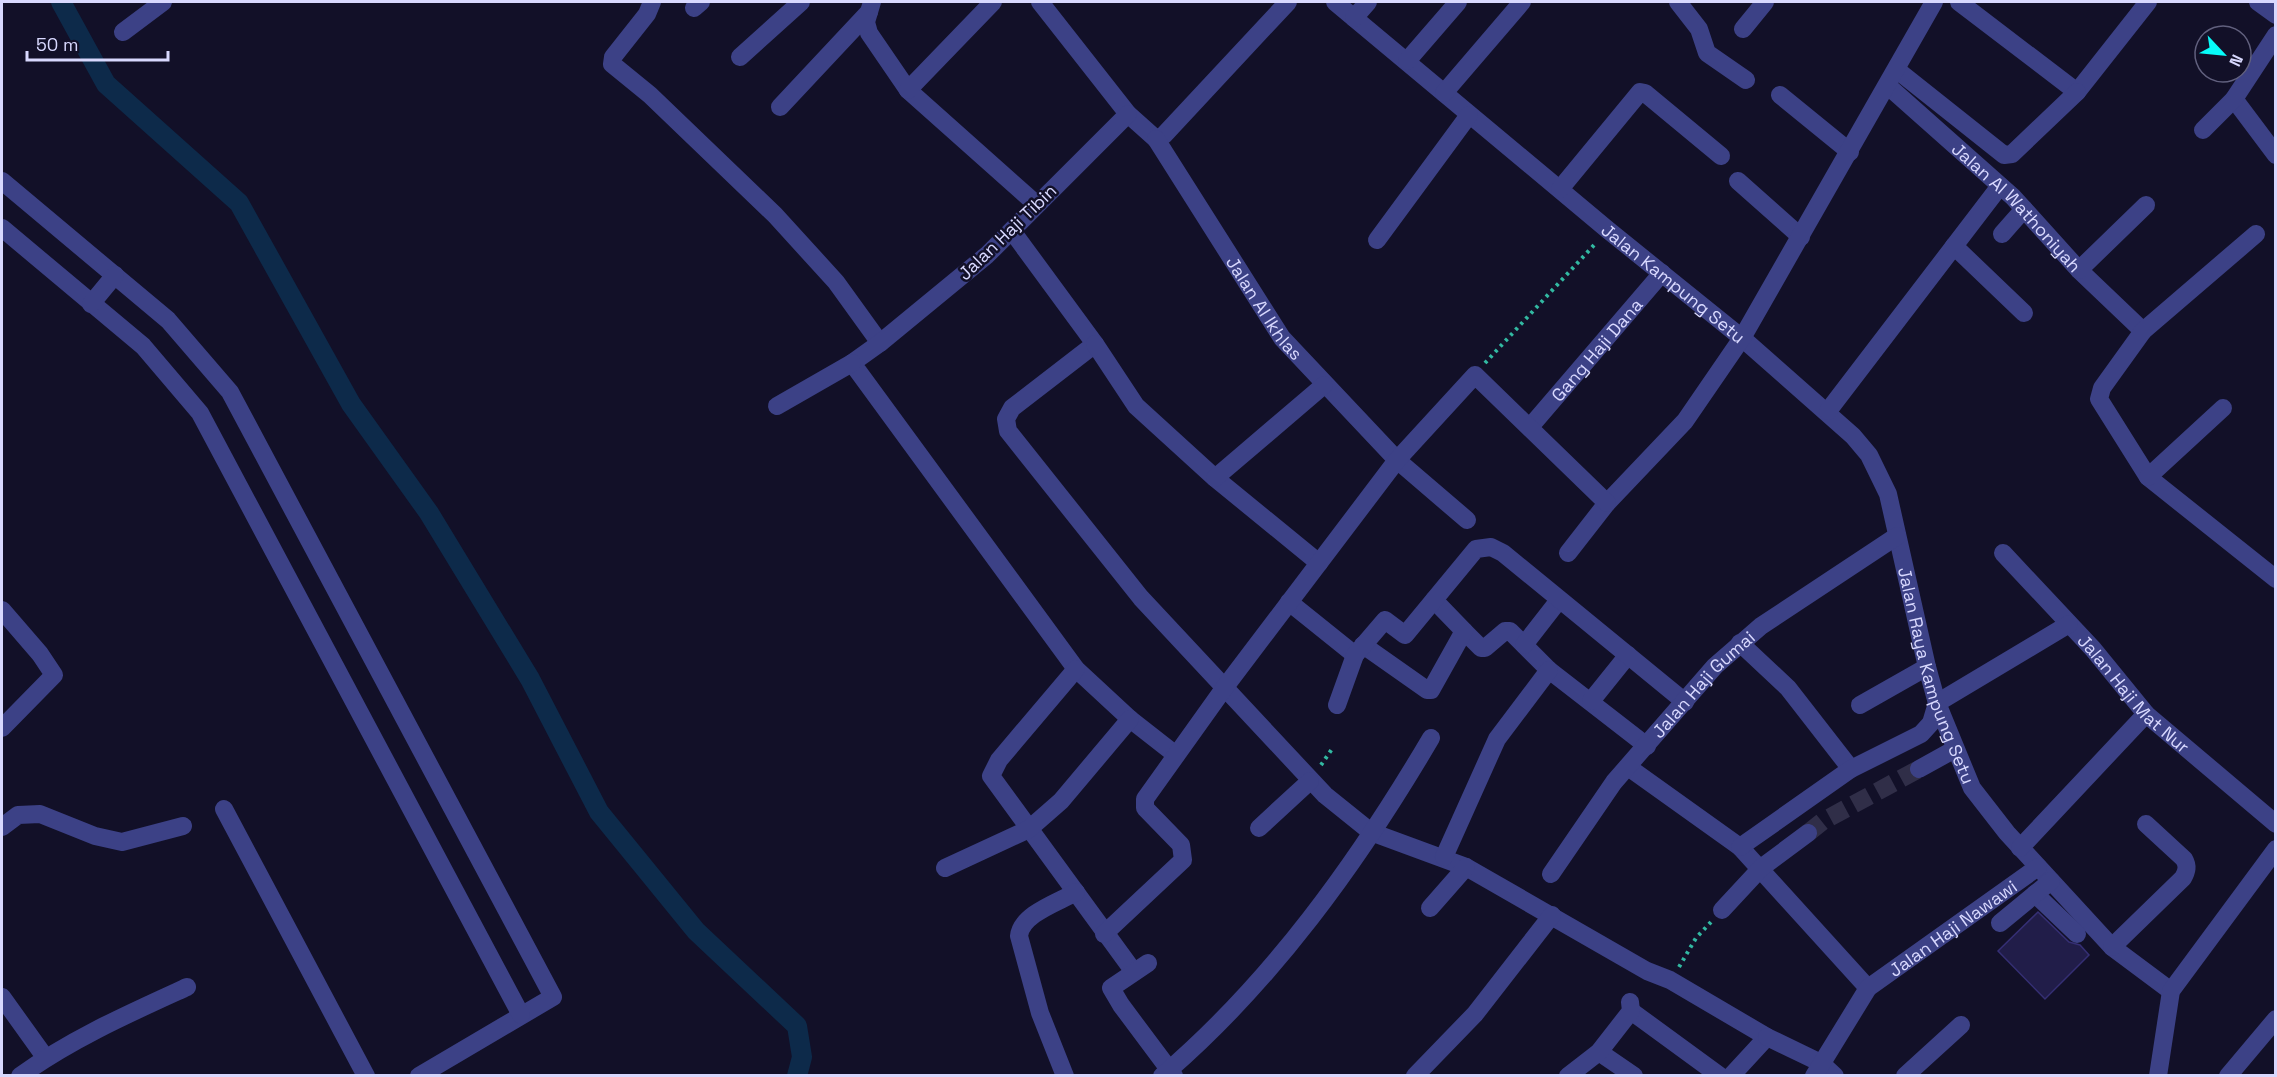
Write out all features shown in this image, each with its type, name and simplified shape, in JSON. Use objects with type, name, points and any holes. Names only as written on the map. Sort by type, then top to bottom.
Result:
[{"type":"street","points":[[123,32],[162,2]]},
{"type":"street","points":[[652,2],[647,14],[613,57],[612,64],[650,95],[776,215],[836,282],[880,343]]},
{"type":"street","points":[[740,57],[801,2]]},
{"type":"street","points":[[908,90],[993,2]]},
{"type":"street","points":[[1040,2],[1128,114],[1156,139],[1164,135],[1288,2]]},
{"type":"street","name":"Jalan Kampung Setu","points":[[1335,2],[1742,338],[1888,87],[1934,2]]},
{"type":"street","points":[[1354,18],[1368,2]]},
{"type":"street","points":[[1407,62],[1458,2]]},
{"type":"street","points":[[1444,93],[1522,2]]},
{"type":"street","points":[[1678,2],[1699,28],[1707,53],[1746,80]]},
{"type":"street","points":[[1743,29],[1765,2]]},
{"type":"street","points":[[1959,2],[2077,92]]},
{"type":"street","points":[[1897,70],[2004,155],[2012,154],[2077,92],[2148,2]]},
{"type":"street","points":[[2258,2],[2276,15]]},
{"type":"street","points":[[870,7],[866,22],[869,33],[908,90],[1036,204]]},
{"type":"street","points":[[780,107],[870,7]]},
{"type":"street","points":[[2203,130],[2234,99],[2276,35]]},
{"type":"street","name":"Jalan Al Wathoniyah","points":[[1888,87],[2000,186],[2079,270],[2143,331]]},
{"type":"street","points":[[1560,189],[1631,100],[1640,92],[1645,93],[1721,156]]},
{"type":"street","points":[[1780,94],[1850,152]]},
{"type":"street","points":[[2234,99],[2276,154]]},
{"type":"street","name":"Jalan Haji Tibin","points":[[777,406],[852,363],[880,343],[1012,231],[1036,204],[1128,114]]},
{"type":"street","points":[[1377,240],[1469,114]]},
{"type":"street","name":"Jalan Al Ikhlas","points":[[1156,139],[1270,322],[1324,385],[1397,460],[1467,519]]},
{"type":"street","points":[[2,181],[168,320],[231,392],[552,997],[419,1076]]},
{"type":"street","points":[[1738,181],[1800,237]]},
{"type":"street","points":[[1828,411],[2000,186]]},
{"type":"street","points":[[2079,270],[2146,205]]},
{"type":"street","points":[[2002,234],[2024,209]]},
{"type":"street","points":[[2,228],[143,346],[200,413],[520,1015]]},
{"type":"street","points":[[1012,231],[1095,344],[1136,406],[1215,478],[1319,563]]},
{"type":"street","points":[[2256,234],[2143,331],[2102,388],[2099,399],[2148,477],[2276,579]]},
{"type":"street","points":[[1954,246],[2024,313]]},
{"type":"street","name":"Gang Haji Dana","points":[[1530,427],[1662,273]]},
{"type":"street","points":[[92,303],[115,275]]},
{"type":"street","points":[[1569,553],[1607,503],[1685,421],[1742,338]]},
{"type":"street","name":"Jalan Raya Kampung Setu","points":[[1742,338],[1828,411],[1869,455],[1880,474],[1888,494],[1937,703],[1972,788],[1990,814],[2112,947],[2171,991]]},
{"type":"street","points":[[1095,344],[1012,408],[1006,419],[1008,431],[1141,598],[1310,781],[1371,832],[1466,867],[1647,971],[1670,980],[1817,1069],[1835,1076]]},
{"type":"street","points":[[852,363],[1076,669],[1130,719],[1176,755]]},
{"type":"street","points":[[1104,934],[1183,860],[1181,845],[1144,804],[1176,755],[1397,460],[1475,375],[1607,503]]},
{"type":"street","points":[[1215,478],[1324,385]]},
{"type":"street","points":[[2148,477],[2223,408]]},
{"type":"street","name":"Jalan Haji Gumai","points":[[1551,874],[1568,847],[1628,767],[1740,643],[1897,536]]},
{"type":"street","points":[[1337,705],[1359,650],[1384,620],[1405,635],[1476,549],[1482,546],[1503,553],[1685,702]]},
{"type":"street","name":"Jalan Haji Mat Nur","points":[[2003,553],[2101,658],[2146,714],[2276,824]]},
{"type":"street","points":[[1434,600],[1481,648],[1485,648],[1504,631],[1510,631],[1549,670],[1647,746]]},
{"type":"street","points":[[1524,645],[1559,600]]},
{"type":"street","points":[[1290,602],[1359,650],[1427,690],[1431,690],[1464,631]]},
{"type":"street","points":[[2,610],[40,654],[54,675],[2,728]]},
{"type":"street","points":[[1740,847],[1851,768],[1921,734],[1931,723],[1937,703],[2069,624]]},
{"type":"street","points":[[1740,643],[1788,688],[1851,768]]},
{"type":"street","points":[[1591,701],[1628,655]]},
{"type":"street","points":[[1860,705],[1927,667]]},
{"type":"street","points":[[1076,669],[999,760],[991,776],[1104,934],[1141,967],[1111,988],[1168,1074],[1280,958],[1371,832],[1431,738]]},
{"type":"street","points":[[1444,857],[1497,739],[1549,670]]},
{"type":"street","points":[[2020,848],[2146,714]]},
{"type":"street","points":[[945,868],[1029,829],[1061,801],[1130,719]]},
{"type":"street","points":[[1919,769],[1956,749]]},
{"type":"street","points":[[1628,767],[1740,847],[1868,988],[1817,1069]]},
{"type":"street","points":[[1259,828],[1310,781]]},
{"type":"street","points":[[224,810],[366,1076]]},
{"type":"street","points":[[2,827],[18,815],[40,814],[95,836],[122,842],[183,826]]},
{"type":"street","points":[[2112,947],[2183,878],[2186,872],[2187,865],[2184,859],[2146,824]]},
{"type":"street","points":[[1722,910],[1761,868],[1808,833]]},
{"type":"street","points":[[2158,1076],[2171,991],[2276,849]]},
{"type":"street","points":[[1430,908],[1466,867]]},
{"type":"street","name":"Jalan Haji Nawawi","points":[[1868,988],[2038,867]]},
{"type":"street","points":[[2000,923],[2051,881]]},
{"type":"street","points":[[1065,1076],[1040,1013],[1018,936],[1019,930],[1029,918],[1076,892]]},
{"type":"street","points":[[2035,894],[2077,934]]},
{"type":"street","points":[[1415,1076],[1475,1014],[1552,915]]},
{"type":"street","points":[[20,1076],[45,1058],[187,987]]},
{"type":"street","points":[[2,997],[45,1058]]},
{"type":"street","points":[[1568,1076],[1599,1052],[1631,1006],[1708,1072]]},
{"type":"street","points":[[2228,1076],[2276,1019]]},
{"type":"street","points":[[1905,1076],[1961,1025]]},
{"type":"street","points":[[1731,1076],[1767,1037]]},
{"type":"street","points":[[1599,1052],[1634,1076]]},
{"type":"path","points":[[1475,375],[1597,243]]},
{"type":"path","points":[[1670,980],[1696,938],[1722,910]]},
{"type":"building","points":[[2038,912],[2069,942],[2080,945],[2089,955],[2045,999],[1998,951]]},
{"type":"waterway","points":[[61,2],[106,84],[239,203],[351,404],[429,513],[530,679],[599,812],[696,931],[797,1026],[802,1057],[797,1076]]},
{"type":"tunnel","points":[[1808,833],[1823,821],[1919,769]]}]
